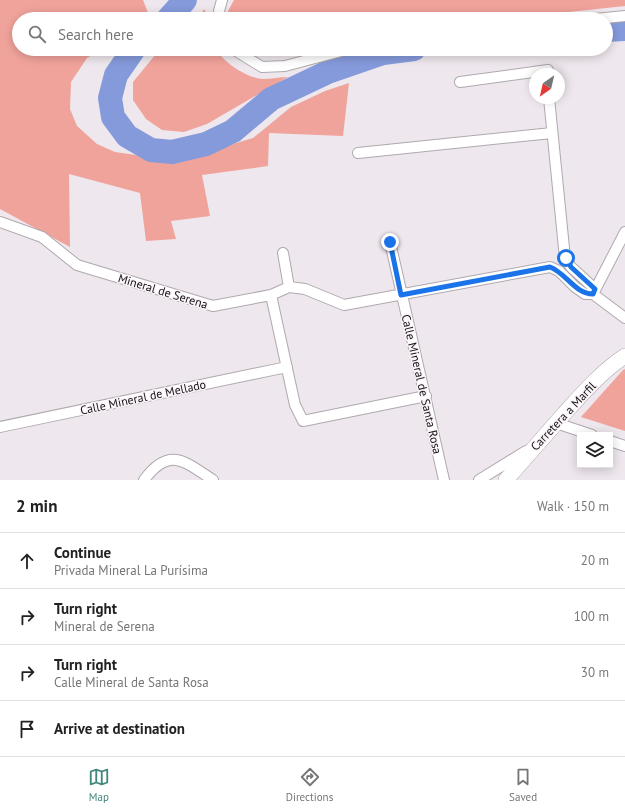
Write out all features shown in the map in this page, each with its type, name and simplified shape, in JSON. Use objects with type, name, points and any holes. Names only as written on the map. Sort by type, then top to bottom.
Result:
[{"type":"main road","name":"Carretera a Marfil","points":[[506,480],[535,445],[585,391],[615,363],[625,356]]},
{"type":"street","points":[[219,12],[222,0]]},
{"type":"street","points":[[613,17],[625,16]]},
{"type":"street","points":[[244,56],[262,67],[285,66],[323,56]]},
{"type":"street","points":[[460,82],[529,74]]},
{"type":"street","points":[[550,104],[552,133],[566,258],[571,267],[594,291],[625,318]]},
{"type":"street","points":[[358,153],[552,133]]},
{"type":"street","name":"Mineral de Serena","points":[[0,222],[42,237],[77,265],[213,306],[271,295],[289,287]]},
{"type":"street","points":[[283,253],[289,287],[305,289],[344,305],[550,267],[559,271],[575,287],[585,294],[594,291],[625,232]]},
{"type":"street","name":"Calle Mineral de Santa Rosa","points":[[390,242],[444,480]]},
{"type":"street","points":[[271,295],[295,405],[303,421],[426,396]]},
{"type":"street","name":"Calle Mineral de Mellado","points":[[0,427],[287,367]]},
{"type":"street","points":[[556,423],[583,432]]},
{"type":"street","points":[[613,442],[625,446]]},
{"type":"street","points":[[479,480],[535,445]]},
{"type":"street","points":[[144,480],[155,466],[176,458],[184,461],[213,480]]},
{"type":"shaded area","points":[[0,0],[143,0],[148,12],[12,12],[12,56],[90,56],[87,58],[71,82],[70,109],[77,126],[97,144],[115,152],[157,158],[216,149],[253,138],[291,107],[325,91],[349,83],[343,136],[269,133],[268,166],[202,175],[210,216],[171,221],[176,239],[146,241],[140,193],[69,174],[70,247],[0,209]]},
{"type":"shaded area","points":[[234,0],[625,0],[625,6],[569,12],[228,11]]},
{"type":"shaded area","points":[[154,56],[222,56],[236,69],[250,76],[263,79],[288,77],[207,124],[184,132],[162,130],[146,119],[133,100],[133,82]]},
{"type":"shaded area","points":[[625,369],[625,431],[581,417],[623,370]]},
{"type":"waterway","points":[[174,12],[185,0]]},
{"type":"waterway","points":[[613,30],[625,29]]},
{"type":"waterway","points":[[129,56],[116,75],[110,98],[113,117],[127,136],[151,150],[172,152],[206,144],[233,131],[271,99],[328,72],[374,56]]},
{"type":"route","points":[[390,242],[401,295],[550,267],[559,271],[575,287],[585,294],[593,294],[595,289],[571,267],[566,258]]}]
